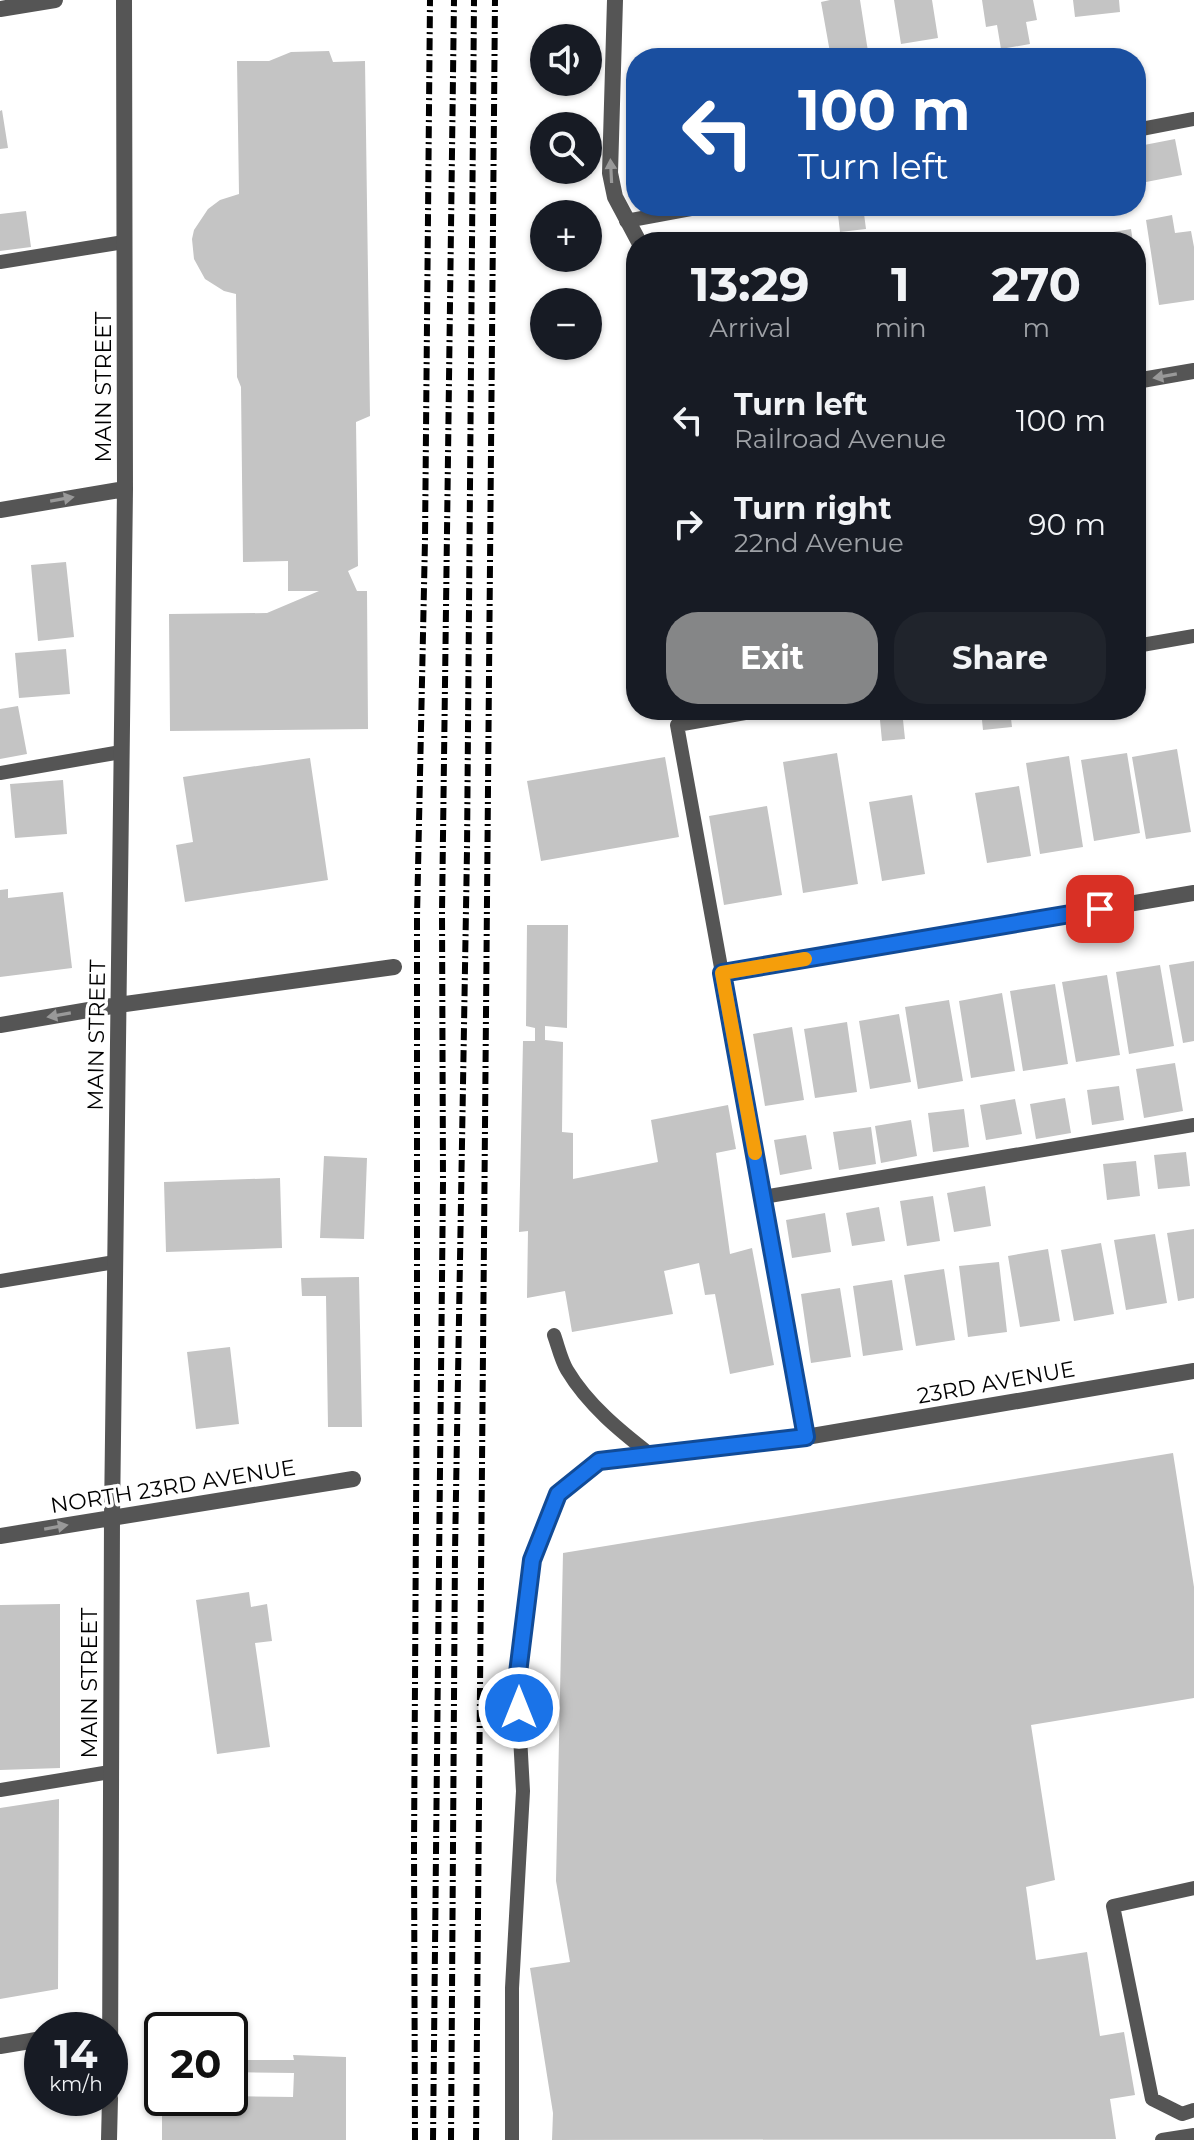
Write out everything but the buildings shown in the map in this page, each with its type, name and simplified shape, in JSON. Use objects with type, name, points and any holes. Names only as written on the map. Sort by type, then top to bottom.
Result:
[{"type":"street","points":[[0,9],[55,0]]},
{"type":"street","name":"MAIN STREET","points":[[103,2012],[110,1772],[125,489],[124,0]]},
{"type":"street","points":[[615,0],[610,173],[615,197],[633,232]]},
{"type":"street","points":[[1146,379],[1194,371]]},
{"type":"street","points":[[0,510],[125,489]]},
{"type":"street","points":[[806,1437],[722,973],[1194,893]]},
{"type":"street","points":[[0,1025],[118,1005],[394,967]]},
{"type":"street","name":"23RD AVENUE","points":[[806,1437],[1194,1371]]},
{"type":"street","name":"NORTH 23RD AVENUE","points":[[0,1536],[353,1479]]},
{"type":"street","points":[[0,2046],[24,2042]]},
{"type":"street","points":[[109,2140],[110,2116]]},
{"type":"lane","points":[[1146,128],[1194,119]]},
{"type":"lane","points":[[626,221],[653,216]]},
{"type":"lane","points":[[0,262],[124,242]]},
{"type":"lane","points":[[1146,644],[1194,636]]},
{"type":"lane","points":[[705,720],[677,725],[722,973]]},
{"type":"lane","points":[[0,773],[121,752]]},
{"type":"lane","points":[[763,1197],[1194,1125]]},
{"type":"lane","points":[[0,1281],[115,1262]]},
{"type":"lane","points":[[554,1335],[567,1369],[589,1399],[614,1426],[651,1455]]},
{"type":"lane","points":[[512,2140],[512,1988],[523,1791],[517,1681],[532,1560],[558,1494],[599,1461],[806,1437]]},
{"type":"lane","points":[[0,1790],[110,1772]]},
{"type":"lane","points":[[1194,1888],[1113,1906],[1152,2099],[1182,2114],[1194,2110]]},
{"type":"lane","points":[[1162,2140],[1194,2135]]},
{"type":"railway","points":[[415,2140],[417,917],[425,540],[430,0]]},
{"type":"railway","points":[[433,2140],[443,1183],[442,912],[454,0]]},
{"type":"railway","points":[[451,2140],[474,0]]},
{"type":"railway","points":[[476,2140],[495,0]]},
{"type":"slow traffic","points":[[755,1153],[722,973],[805,959]]},
{"type":"route","points":[[519,1708],[517,1681],[532,1560],[558,1494],[599,1461],[806,1437],[722,973],[1100,909]]}]
